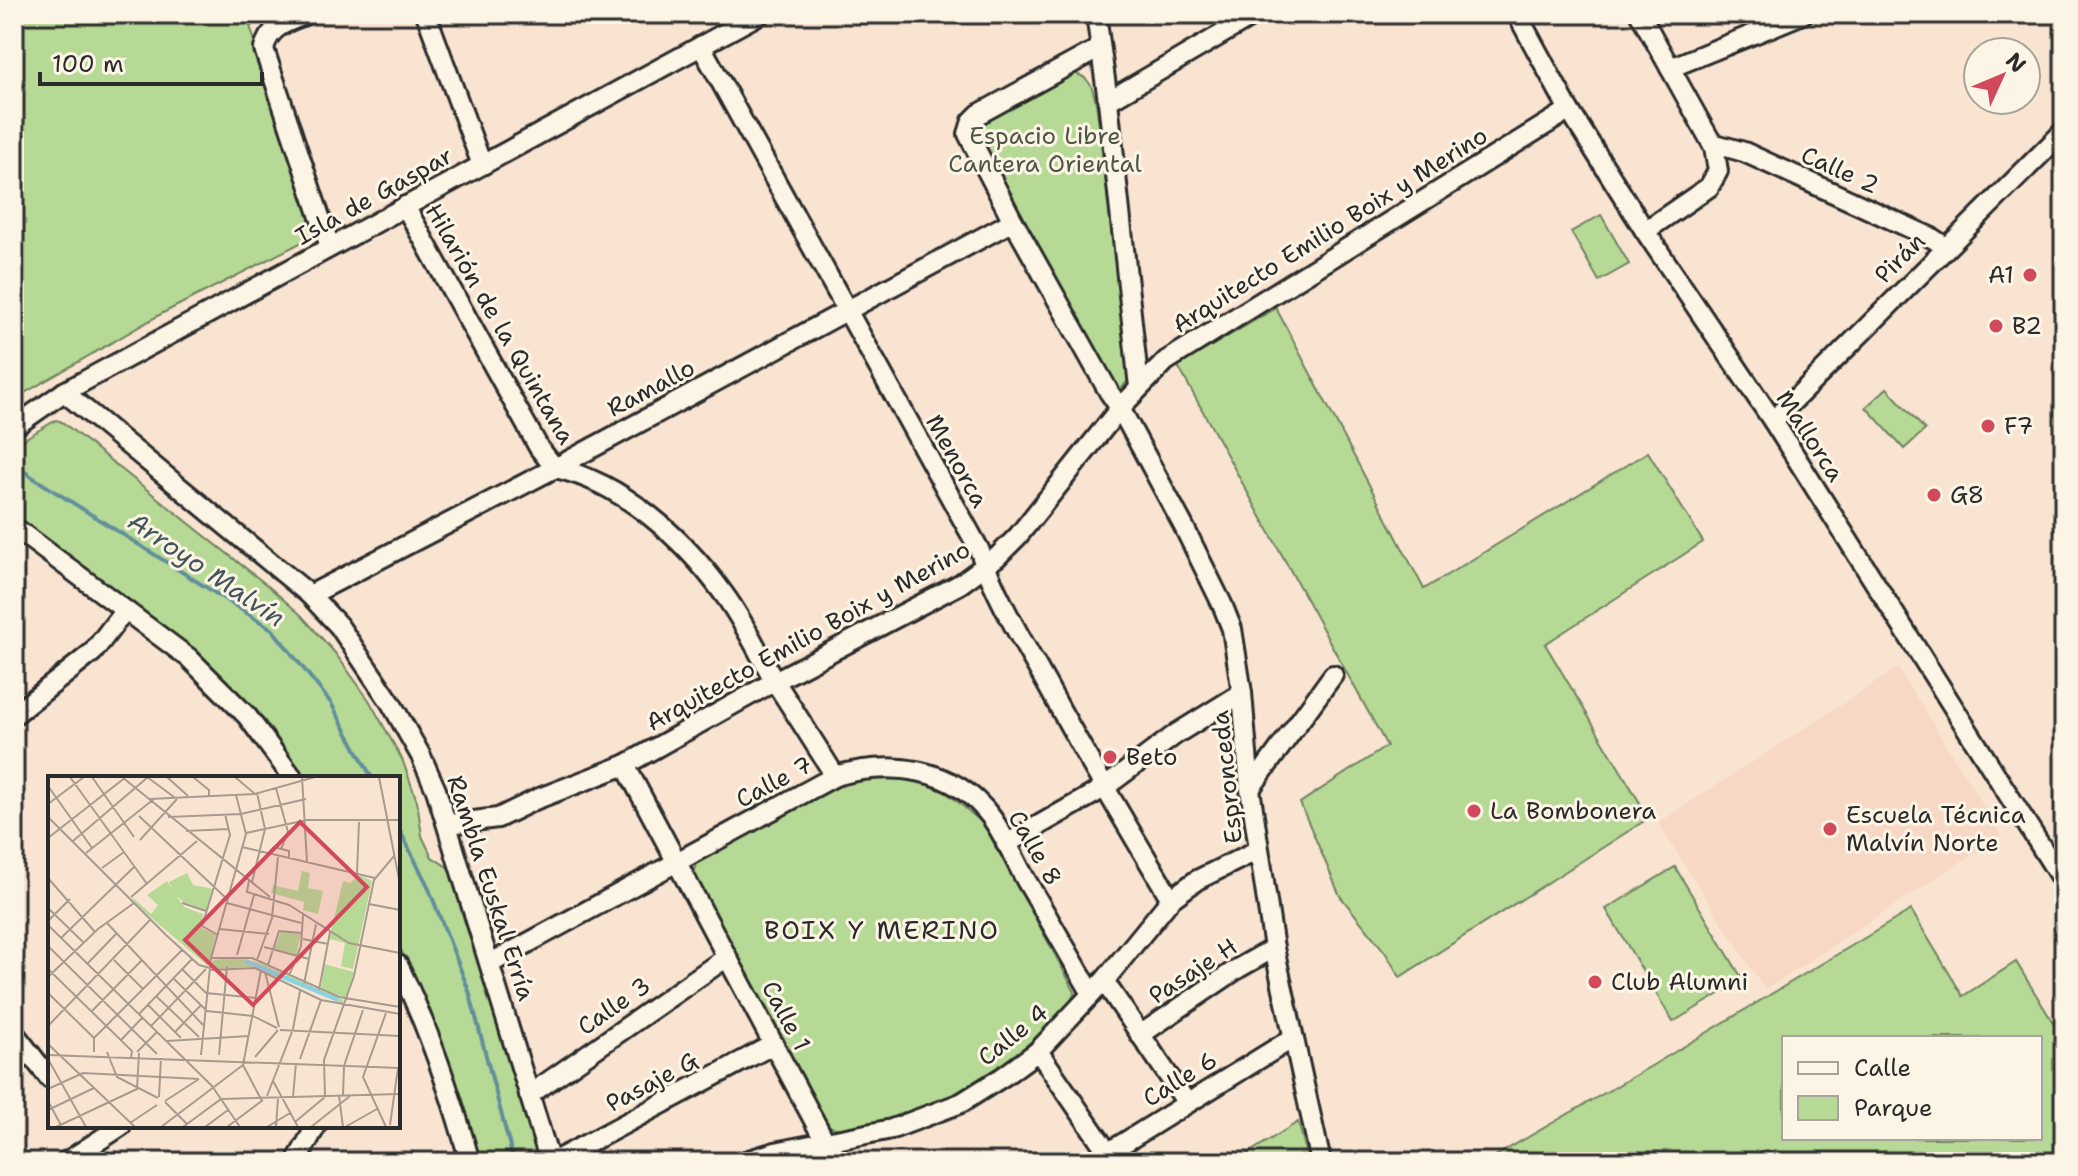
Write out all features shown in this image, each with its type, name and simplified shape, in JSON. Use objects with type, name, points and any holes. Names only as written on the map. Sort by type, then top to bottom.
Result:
[{"type":"street","points":[[307,14],[277,26],[267,37],[264,49],[330,247]]},
{"type":"street","points":[[426,14],[482,165]]},
{"type":"street","name":"Isla de Gaspar","points":[[14,427],[64,392],[701,46],[729,22],[760,14]]},
{"type":"street","points":[[1096,14],[1139,387]]},
{"type":"street","points":[[1108,101],[1256,14]]},
{"type":"street","name":"Mallorca","points":[[1517,14],[1569,110],[1645,231],[1773,421],[2064,883]]},
{"type":"street","points":[[1640,14],[1712,143],[1718,160],[1718,171],[1709,187],[1645,231]]},
{"type":"street","points":[[1670,68],[1803,14]]},
{"type":"street","name":"Menorca","points":[[701,46],[979,549],[1017,631],[1104,788],[1171,899]]},
{"type":"street","name":"Espronceda","points":[[1100,48],[979,114],[969,130],[971,143],[1120,408],[1232,629],[1242,693],[1258,850],[1274,948],[1321,1162]]},
{"type":"street","name":"Arquitecto Emilio Boix y Merino","points":[[449,824],[498,818],[537,799],[625,765],[775,681],[960,584],[1006,549],[1037,515],[1120,408],[1166,361],[1569,110]]},
{"type":"street","name":"Pirán","points":[[1773,421],[2064,131]]},
{"type":"street","name":"Calle 2","points":[[1712,143],[1744,152],[1946,247]]},
{"type":"street","name":"Hilarión de la Quintana","points":[[405,206],[539,448],[555,468],[596,480],[662,527],[682,546],[723,593],[835,776]]},
{"type":"street","name":"Ramallo","points":[[310,595],[555,468],[1013,221]]},
{"type":"street","name":"Rambla Euskal Erría","points":[[64,392],[310,595],[339,626],[391,703],[421,756],[449,824],[551,1162]]},
{"type":"street","points":[[14,527],[189,658],[247,716],[292,776]]},
{"type":"street","points":[[14,715],[93,652],[125,610]]},
{"type":"street","points":[[1250,789],[1333,675]]},
{"type":"street","points":[[1006,844],[1104,788],[1176,734],[1242,693]]},
{"type":"street","name":"Calle 1","points":[[625,765],[836,1162]]},
{"type":"street","name":"Calle 7","points":[[491,963],[835,776],[858,769],[901,767]]},
{"type":"street","name":"Calle 8","points":[[901,767],[932,774],[960,788],[991,818],[1098,987],[1140,1035],[1187,1103]]},
{"type":"street","name":"Calle 4","points":[[742,1162],[775,1152],[896,1128],[961,1103],[1038,1051],[1098,987],[1171,899],[1197,880],[1258,850]]},
{"type":"street","name":"Pasaje H","points":[[1140,1035],[1237,969],[1274,948]]},
{"type":"street","name":"Calle 3","points":[[529,1095],[727,957]]},
{"type":"street","points":[[404,993],[449,1087],[470,1162]]},
{"type":"street","points":[[14,1033],[48,1076]]},
{"type":"street","name":"Calle 6","points":[[1105,1159],[1187,1103],[1293,1038]]},
{"type":"street","name":"Pasaje G","points":[[551,1162],[774,1044]]},
{"type":"street","points":[[1038,1051],[1105,1159]]},
{"type":"street","points":[[66,1162],[93,1133],[113,1128]]},
{"type":"street","points":[[296,1162],[315,1128]]},
{"type":"shaded area","name":"Escuela Técnica Malvín Norte","points":[[1898,668],[2002,835],[1765,990],[1658,823]]},
{"type":"green space","points":[[14,14],[279,14],[250,26],[318,234],[163,313],[14,399]]},
{"type":"green space","name":"Espacio Libre Cantera Oriental","points":[[1071,73],[1088,81],[1097,109],[1129,379],[1121,389],[1116,389],[1077,325],[977,134],[985,119]]},
{"type":"green space","points":[[1601,215],[1629,264],[1599,281],[1571,232]]},
{"type":"green space","points":[[1276,308],[1424,589],[1648,452],[1703,542],[1545,644],[1649,818],[1400,977],[1385,952],[1340,896],[1300,803],[1387,746],[1178,366]]},
{"type":"green space","points":[[1887,388],[1925,430],[1904,449],[1866,407]]},
{"type":"green space","points":[[56,420],[62,422],[268,586],[301,615],[335,653],[369,700],[402,759],[417,801],[422,836],[432,857],[452,870],[540,1162],[478,1162],[454,1078],[400,947],[400,776],[301,776],[251,711],[192,651],[14,521],[14,445]]},
{"type":"green space","points":[[863,777],[895,777],[944,790],[986,826],[1075,992],[1062,1012],[1027,1046],[966,1088],[899,1117],[839,1129],[827,1125],[694,875],[696,861]]},
{"type":"green space","points":[[1675,867],[1743,980],[1673,1022],[1606,909]]},
{"type":"green space","points":[[1911,910],[1963,996],[2016,962],[2060,1034],[2064,1032],[2064,1162],[1485,1162]]},
{"type":"green space","points":[[1298,1122],[1309,1162],[1234,1162]]},
{"type":"waterway","name":"Arroyo Malvín","points":[[14,462],[32,477],[272,629],[331,703],[371,776]]},
{"type":"waterway","name":"Arroyo Malvín","points":[[400,831],[427,884],[469,991],[514,1162]]},
{"type":"place","name":"A1","points":[[2030,275]]},
{"type":"place","name":"B2","points":[[1996,326]]},
{"type":"place","name":"F7","points":[[1988,426]]},
{"type":"place","name":"G8","points":[[1934,495]]},
{"type":"place","name":"Beto","points":[[1110,757]]},
{"type":"place","name":"La Bombonera","points":[[1474,811]]},
{"type":"place","name":"Escuela Técnica Malvín Norte","points":[[1830,829]]},
{"type":"place","name":"Club Alumni","points":[[1595,982]]},
{"type":"district","name":"BOIX Y MERINO","points":[[882,929]]}]
